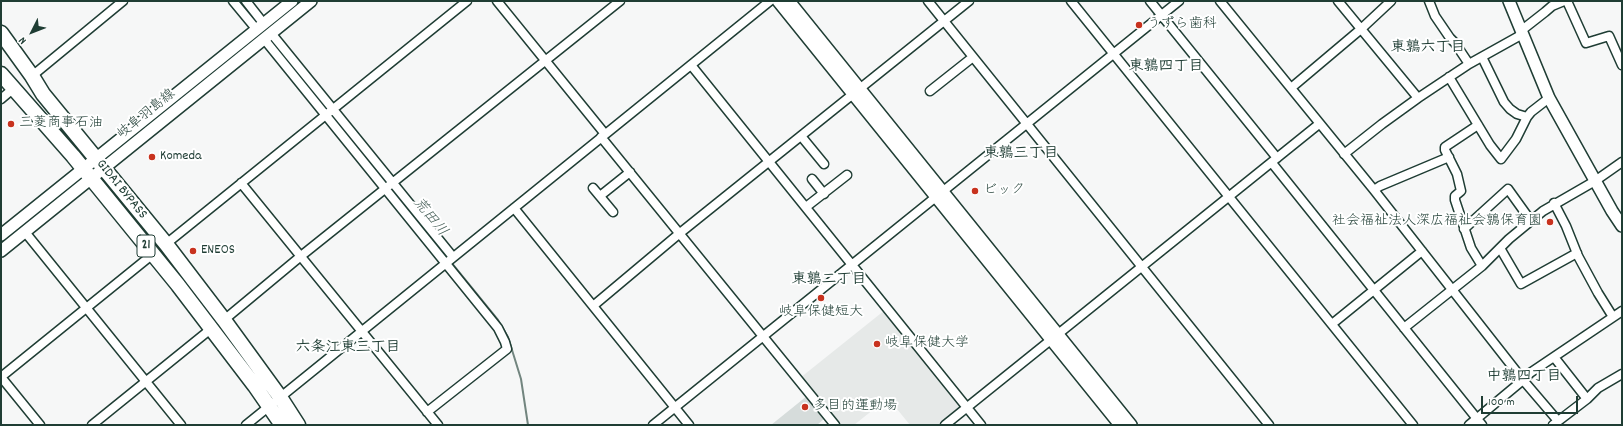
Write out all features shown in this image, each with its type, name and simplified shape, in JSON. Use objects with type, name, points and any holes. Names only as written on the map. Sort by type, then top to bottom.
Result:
[{"type":"highway","name":"GIDAI BYPASS","points":[[1,33],[43,94],[166,244],[224,320],[275,401],[282,425]]},
{"type":"highway","name":"GIDAI BYPASS","points":[[1,74],[88,174],[212,328],[275,401],[298,425]]},
{"type":"main road","name":"岐阜羽島線","points":[[1,251],[25,232],[88,174],[292,1]]},
{"type":"main road","name":"岐阜羽島線","points":[[100,164],[312,1]]},
{"type":"main road","points":[[778,1],[856,92],[1054,337],[1120,425]]},
{"type":"main road","points":[[789,1],[856,92]]},
{"type":"main road","points":[[1509,1],[1549,98],[1622,226]]},
{"type":"main road","name":"岐阜羽島線","points":[[1,235],[88,174]]},
{"type":"main road","points":[[1054,337],[1131,425]]},
{"type":"street","points":[[32,76],[124,1]]},
{"type":"street","points":[[233,1],[260,27]]},
{"type":"street","points":[[246,1],[260,27]]},
{"type":"street","points":[[166,244],[467,1]]},
{"type":"street","points":[[497,1],[546,61],[630,172],[835,425]]},
{"type":"street","points":[[224,320],[301,256],[620,1]]},
{"type":"street","points":[[246,425],[770,1]]},
{"type":"street","points":[[928,1],[1141,267],[1270,425]]},
{"type":"street","points":[[594,306],[680,233],[969,1]]},
{"type":"street","points":[[1071,1],[1413,425]]},
{"type":"street","points":[[1150,1],[1374,290],[1480,422]]},
{"type":"street","points":[[654,425],[1179,1]]},
{"type":"street","points":[[1220,1],[1374,190],[1556,423],[1587,399],[1598,388],[1622,374]]},
{"type":"street","points":[[1338,1],[1418,98]]},
{"type":"street","points":[[1291,88],[1361,29],[1391,1]]},
{"type":"street","points":[[1429,1],[1436,16],[1469,64]]},
{"type":"street","points":[[1344,154],[1418,98],[1469,64],[1521,35],[1522,30],[1552,6],[1566,1],[1586,43],[1609,36],[1622,65]]},
{"type":"street","points":[[268,36],[449,260],[498,328],[505,342],[507,349],[427,412]]},
{"type":"street","points":[[930,91],[973,57]]},
{"type":"street","points":[[1482,57],[1504,102],[1517,114],[1527,117]]},
{"type":"street","points":[[691,65],[981,425]]},
{"type":"street","points":[[1449,77],[1490,145],[1501,159],[1516,138],[1527,117],[1549,98]]},
{"type":"street","points":[[1,99],[14,88]]},
{"type":"street","points":[[945,425],[1319,124]]},
{"type":"street","points":[[1478,125],[1445,147],[1461,191],[1455,196],[1455,200],[1464,229],[1470,248],[1482,266]]},
{"type":"street","points":[[801,136],[824,164]]},
{"type":"street","points":[[1374,190],[1380,186],[1449,157]]},
{"type":"street","points":[[1404,328],[1482,266],[1531,220],[1554,203],[1595,181],[1622,162]]},
{"type":"street","points":[[600,196],[630,172]]},
{"type":"street","points":[[806,207],[847,176]]},
{"type":"street","points":[[812,179],[824,194]]},
{"type":"street","points":[[241,183],[438,425]]},
{"type":"street","points":[[594,188],[613,212]]},
{"type":"street","points":[[1464,229],[1508,188],[1531,220]]},
{"type":"street","points":[[1554,203],[1566,226],[1577,253],[1598,293],[1613,317]]},
{"type":"street","points":[[514,208],[689,425]]},
{"type":"street","points":[[25,232],[181,425]]},
{"type":"street","points":[[1500,248],[1521,284],[1577,253]]},
{"type":"street","points":[[1332,324],[1422,251]]},
{"type":"street","points":[[40,425],[1,377],[153,254]]},
{"type":"street","points":[[1469,425],[1480,422],[1530,373],[1622,311]]},
{"type":"street","points":[[92,425],[212,328]]},
{"type":"street","points":[[1554,357],[1587,399]]},
{"type":"shaded area","name":"岐阜保健大学","points":[[885,310],[962,406],[940,425],[910,425],[888,398],[854,425],[837,425],[800,378]]},
{"type":"shaded area","name":"多目的運動場","points":[[807,396],[825,418],[817,425],[771,425]]},
{"type":"waterway","name":"荒田川","points":[[238,1],[249,14]]},
{"type":"waterway","name":"荒田川","points":[[274,45],[327,111]]},
{"type":"waterway","name":"荒田川","points":[[330,114],[387,184]]},
{"type":"waterway","name":"荒田川","points":[[389,187],[447,258]]},
{"type":"waterway","name":"荒田川","points":[[450,261],[498,320],[508,337],[521,379],[528,425]]},
{"type":"place","name":"うずら歯科","points":[[1139,25]]},
{"type":"place","name":"三菱商事石油","points":[[11,124]]},
{"type":"place","name":"Komeda","points":[[152,157]]},
{"type":"place","name":"ビック","points":[[975,191]]},
{"type":"place","name":"社会福祉法人深広福祉会鶉保育園","points":[[1550,222]]},
{"type":"place","name":"ENEOS","points":[[193,251]]},
{"type":"place","name":"岐阜保健短大","points":[[821,298]]},
{"type":"place","name":"岐阜保健大学","points":[[877,344]]},
{"type":"place","name":"多目的運動場","points":[[805,407]]},
{"type":"district","name":"東鶉六丁目","points":[[1428,49]]},
{"type":"district","name":"東鶉四丁目","points":[[1166,68]]},
{"type":"district","name":"東鶉三丁目","points":[[1021,155]]},
{"type":"district","name":"東鶉二丁目","points":[[829,281]]},
{"type":"district","name":"六条江東三丁目","points":[[348,349]]},
{"type":"district","name":"中鶉四丁目","points":[[1524,378]]}]
